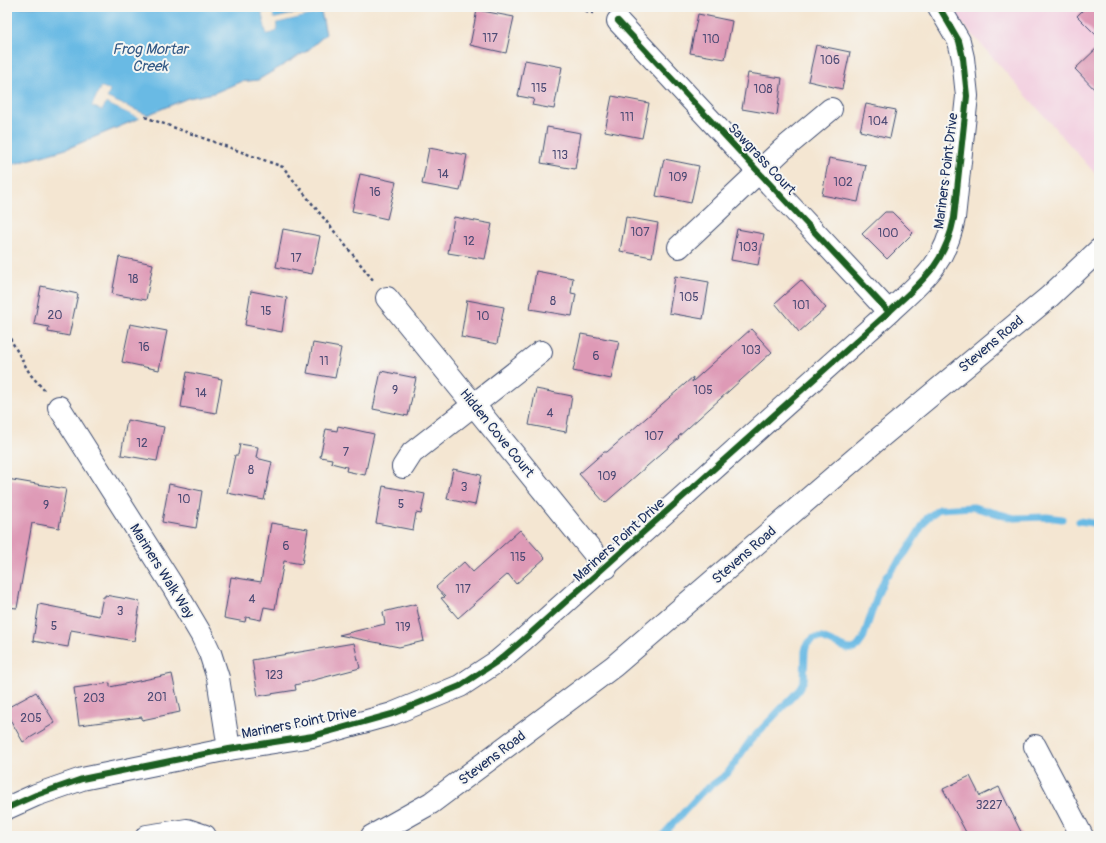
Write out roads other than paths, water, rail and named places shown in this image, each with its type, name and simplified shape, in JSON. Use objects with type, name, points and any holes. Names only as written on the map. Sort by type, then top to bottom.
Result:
[{"type":"street","name":"Mariners Point Drive","points":[[7,808],[36,795],[82,779],[229,749],[313,736],[360,724],[423,703],[460,686],[498,661],[606,568],[889,312],[929,274],[942,256],[951,234],[954,218],[967,96],[963,58],[959,41],[939,7]]},
{"type":"street","name":"Sawgrass Court","points":[[618,21],[889,312]]},
{"type":"street","points":[[679,247],[758,172],[831,109]]},
{"type":"street","name":"Stevens Road","points":[[372,836],[431,803],[614,666],[865,450],[1098,256]]},
{"type":"street","name":"Hidden Cove Court","points":[[387,298],[606,568]]},
{"type":"street","points":[[403,467],[412,453],[541,352]]},
{"type":"street","name":"Mariners Walk Way","points":[[59,407],[172,585],[202,636],[210,653],[218,678],[229,749]]},
{"type":"street","points":[[1035,746],[1082,836]]},
{"type":"street","points":[[147,836],[187,830],[204,836]]},
{"type":"water","name":"Frog Mortar Creek","points":[[7,7],[320,7],[274,19],[271,11],[262,13],[267,34],[277,31],[276,23],[321,12],[326,34],[307,51],[258,80],[240,82],[214,93],[188,98],[147,115],[107,98],[110,90],[101,87],[92,106],[102,110],[106,103],[140,118],[66,149],[7,166]]},
{"type":"waterway","points":[[662,836],[701,793],[727,774],[750,741],[798,691],[804,680],[805,651],[807,644],[814,638],[822,638],[848,649],[854,649],[858,646],[863,639],[877,596],[885,578],[906,552],[927,518],[939,509],[973,507],[1014,518],[1047,517],[1062,519]]},
{"type":"waterway","points":[[1079,521],[1099,524]]}]
